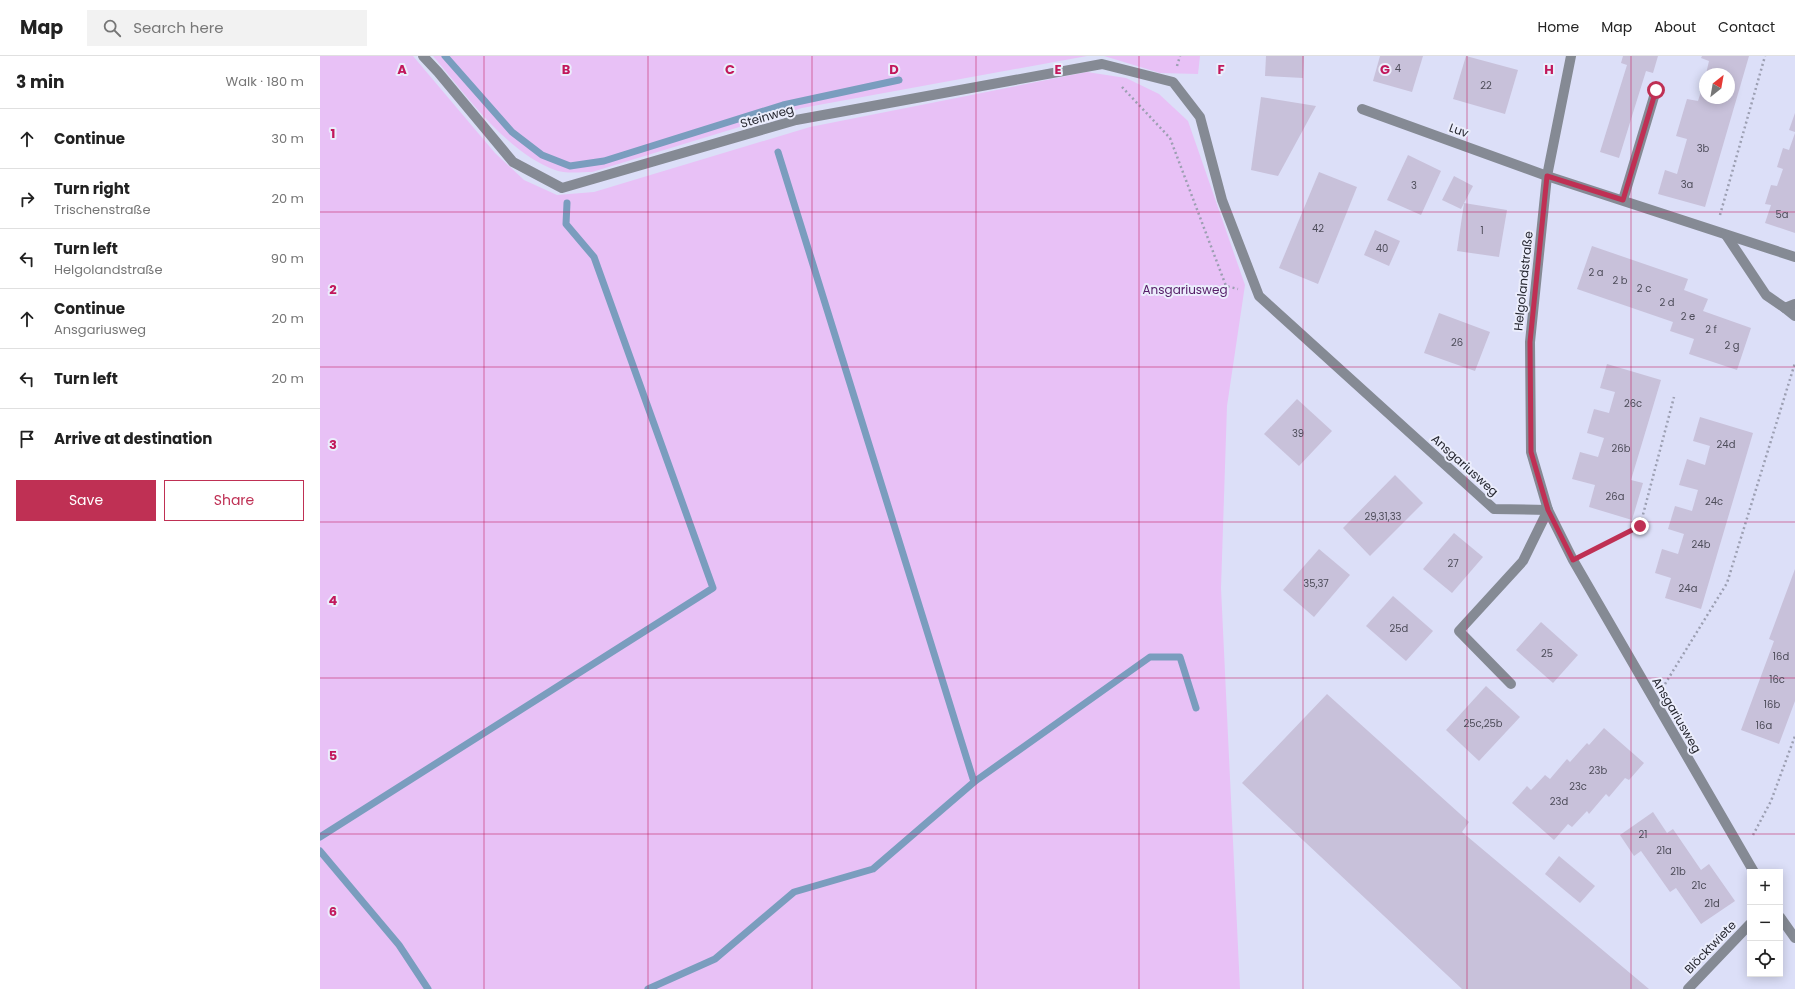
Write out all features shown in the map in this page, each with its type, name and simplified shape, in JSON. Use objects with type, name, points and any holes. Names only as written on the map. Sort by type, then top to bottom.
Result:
[{"type":"street","name":"Steinweg","points":[[422,56],[438,72],[513,162],[562,188],[796,120],[1102,64],[1173,82]]},
{"type":"street","name":"Helgolandstraße","points":[[1548,510],[1531,452],[1530,350],[1547,176],[1571,56]]},
{"type":"street","name":"Ansgariusweg","points":[[1173,82],[1200,117],[1222,200],[1259,296],[1494,509],[1548,510],[1573,560],[1752,869]]},
{"type":"street","points":[[1623,200],[1656,90]]},
{"type":"street","name":"Luv","points":[[1362,109],[1547,176],[1795,257]]},
{"type":"street","points":[[1726,234],[1766,295],[1795,316]]},
{"type":"street","points":[[1785,308],[1795,304]]},
{"type":"street","points":[[1511,684],[1459,631],[1523,561],[1548,510]]},
{"type":"street","points":[[1783,921],[1795,938]]},
{"type":"street","name":"Blöcktwiete","points":[[1688,989],[1747,927]]},
{"type":"path","points":[[1715,231],[1765,56]]},
{"type":"path","points":[[1121,86],[1170,138],[1226,286],[1259,296]]},
{"type":"path","points":[[1655,702],[1727,583],[1795,363]]},
{"type":"path","points":[[1573,560],[1640,526],[1674,397]]},
{"type":"path","points":[[1744,854],[1771,801],[1795,736]]},
{"type":"green space","points":[[320,56],[413,56],[495,153],[524,180],[557,195],[594,192],[810,127],[1087,72],[1126,78],[1159,94],[1188,121],[1245,285],[1227,406],[1221,588],[1240,989],[320,989]]},
{"type":"green space","points":[[433,56],[1087,56],[802,108],[592,172],[563,172],[537,162],[504,136],[488,121]]},
{"type":"green space","points":[[1104,56],[1200,56],[1198,74],[1160,73]]},
{"type":"building","points":[[1266,56],[1304,56],[1303,78],[1265,76]]},
{"type":"building","points":[[1380,56],[1423,56],[1412,92],[1373,81]]},
{"type":"building","points":[[1466,56],[1518,70],[1505,114],[1453,99]]},
{"type":"building","points":[[1623,56],[1658,56],[1653,73],[1646,71],[1619,158],[1600,152],[1627,65],[1621,63]]},
{"type":"building","points":[[1702,56],[1749,56],[1705,207],[1658,194],[1665,170],[1677,174],[1687,139],[1676,136],[1687,99],[1698,101],[1699,98],[1699,104],[1735,104],[1735,68],[1707,68],[1709,61],[1701,58]]},
{"type":"building","points":[[1261,97],[1316,106],[1278,176],[1251,170]]},
{"type":"building","points":[[1795,113],[1795,132],[1789,130]]},
{"type":"building","points":[[1795,133],[1795,233],[1765,223],[1771,205],[1765,204],[1771,185],[1777,186],[1783,169],[1777,167],[1783,148],[1789,150]]},
{"type":"building","points":[[1408,155],[1441,171],[1421,215],[1387,200]]},
{"type":"building","points":[[1319,172],[1357,187],[1318,284],[1279,268]]},
{"type":"building","points":[[1454,176],[1473,186],[1461,209],[1442,200]]},
{"type":"building","points":[[1464,203],[1507,210],[1499,257],[1457,251]]},
{"type":"building","points":[[1375,230],[1400,241],[1389,266],[1364,255]]},
{"type":"building","points":[[1592,246],[1688,279],[1684,290],[1708,299],[1703,311],[1751,328],[1737,370],[1689,354],[1694,339],[1670,331],[1673,322],[1577,289]]},
{"type":"building","points":[[1439,313],[1490,332],[1475,371],[1424,353]]},
{"type":"building","points":[[1607,364],[1661,380],[1631,480],[1643,483],[1632,520],[1589,507],[1595,485],[1572,479],[1580,452],[1598,457],[1604,438],[1587,433],[1594,409],[1609,413],[1615,392],[1600,388]]},
{"type":"building","points":[[1297,399],[1332,431],[1299,466],[1264,434]]},
{"type":"building","points":[[1700,417],[1753,433],[1701,609],[1665,598],[1671,578],[1655,573],[1662,549],[1678,554],[1684,534],[1668,529],[1675,506],[1692,511],[1698,490],[1679,485],[1687,459],[1705,465],[1710,446],[1693,441]]},
{"type":"building","points":[[1395,475],[1423,503],[1370,556],[1343,528]]},
{"type":"building","points":[[1454,533],[1483,557],[1452,593],[1423,569]]},
{"type":"building","points":[[1319,549],[1350,575],[1314,617],[1283,590]]},
{"type":"building","points":[[1795,569],[1795,701],[1779,744],[1741,730],[1774,641],[1769,639]]},
{"type":"building","points":[[1393,596],[1433,631],[1406,661],[1366,626]]},
{"type":"building","points":[[1541,622],[1578,655],[1553,683],[1516,650]]},
{"type":"building","points":[[1486,686],[1520,717],[1479,761],[1446,730]]},
{"type":"building","points":[[1327,694],[1469,822],[1462,832],[1649,989],[1462,989],[1242,783]]},
{"type":"building","points":[[1604,728],[1644,763],[1629,780],[1625,778],[1609,797],[1606,794],[1589,814],[1587,811],[1572,827],[1568,824],[1554,840],[1512,803],[1527,786],[1531,790],[1545,775],[1550,779],[1567,759],[1570,762],[1587,743],[1589,745]]},
{"type":"building","points":[[1653,812],[1667,833],[1673,829],[1701,870],[1709,864],[1735,901],[1701,924],[1676,888],[1670,892],[1641,851],[1634,856],[1620,835]]},
{"type":"building","points":[[1559,856],[1595,886],[1580,903],[1545,874]]},
{"type":"waterway","points":[[445,56],[512,132],[542,155],[570,166],[604,161],[783,105],[899,80]]},
{"type":"waterway","points":[[648,989],[715,959],[794,892],[873,869],[974,782],[778,152]]},
{"type":"waterway","points":[[320,837],[713,588],[594,257],[566,224],[567,203]]},
{"type":"waterway","points":[[974,782],[1150,657],[1180,657],[1196,708]]},
{"type":"waterway","points":[[320,851],[399,945],[428,989]]},
{"type":"route","points":[[1640,526],[1573,560],[1548,510],[1531,452],[1530,342],[1547,176],[1623,200],[1656,90]]}]
